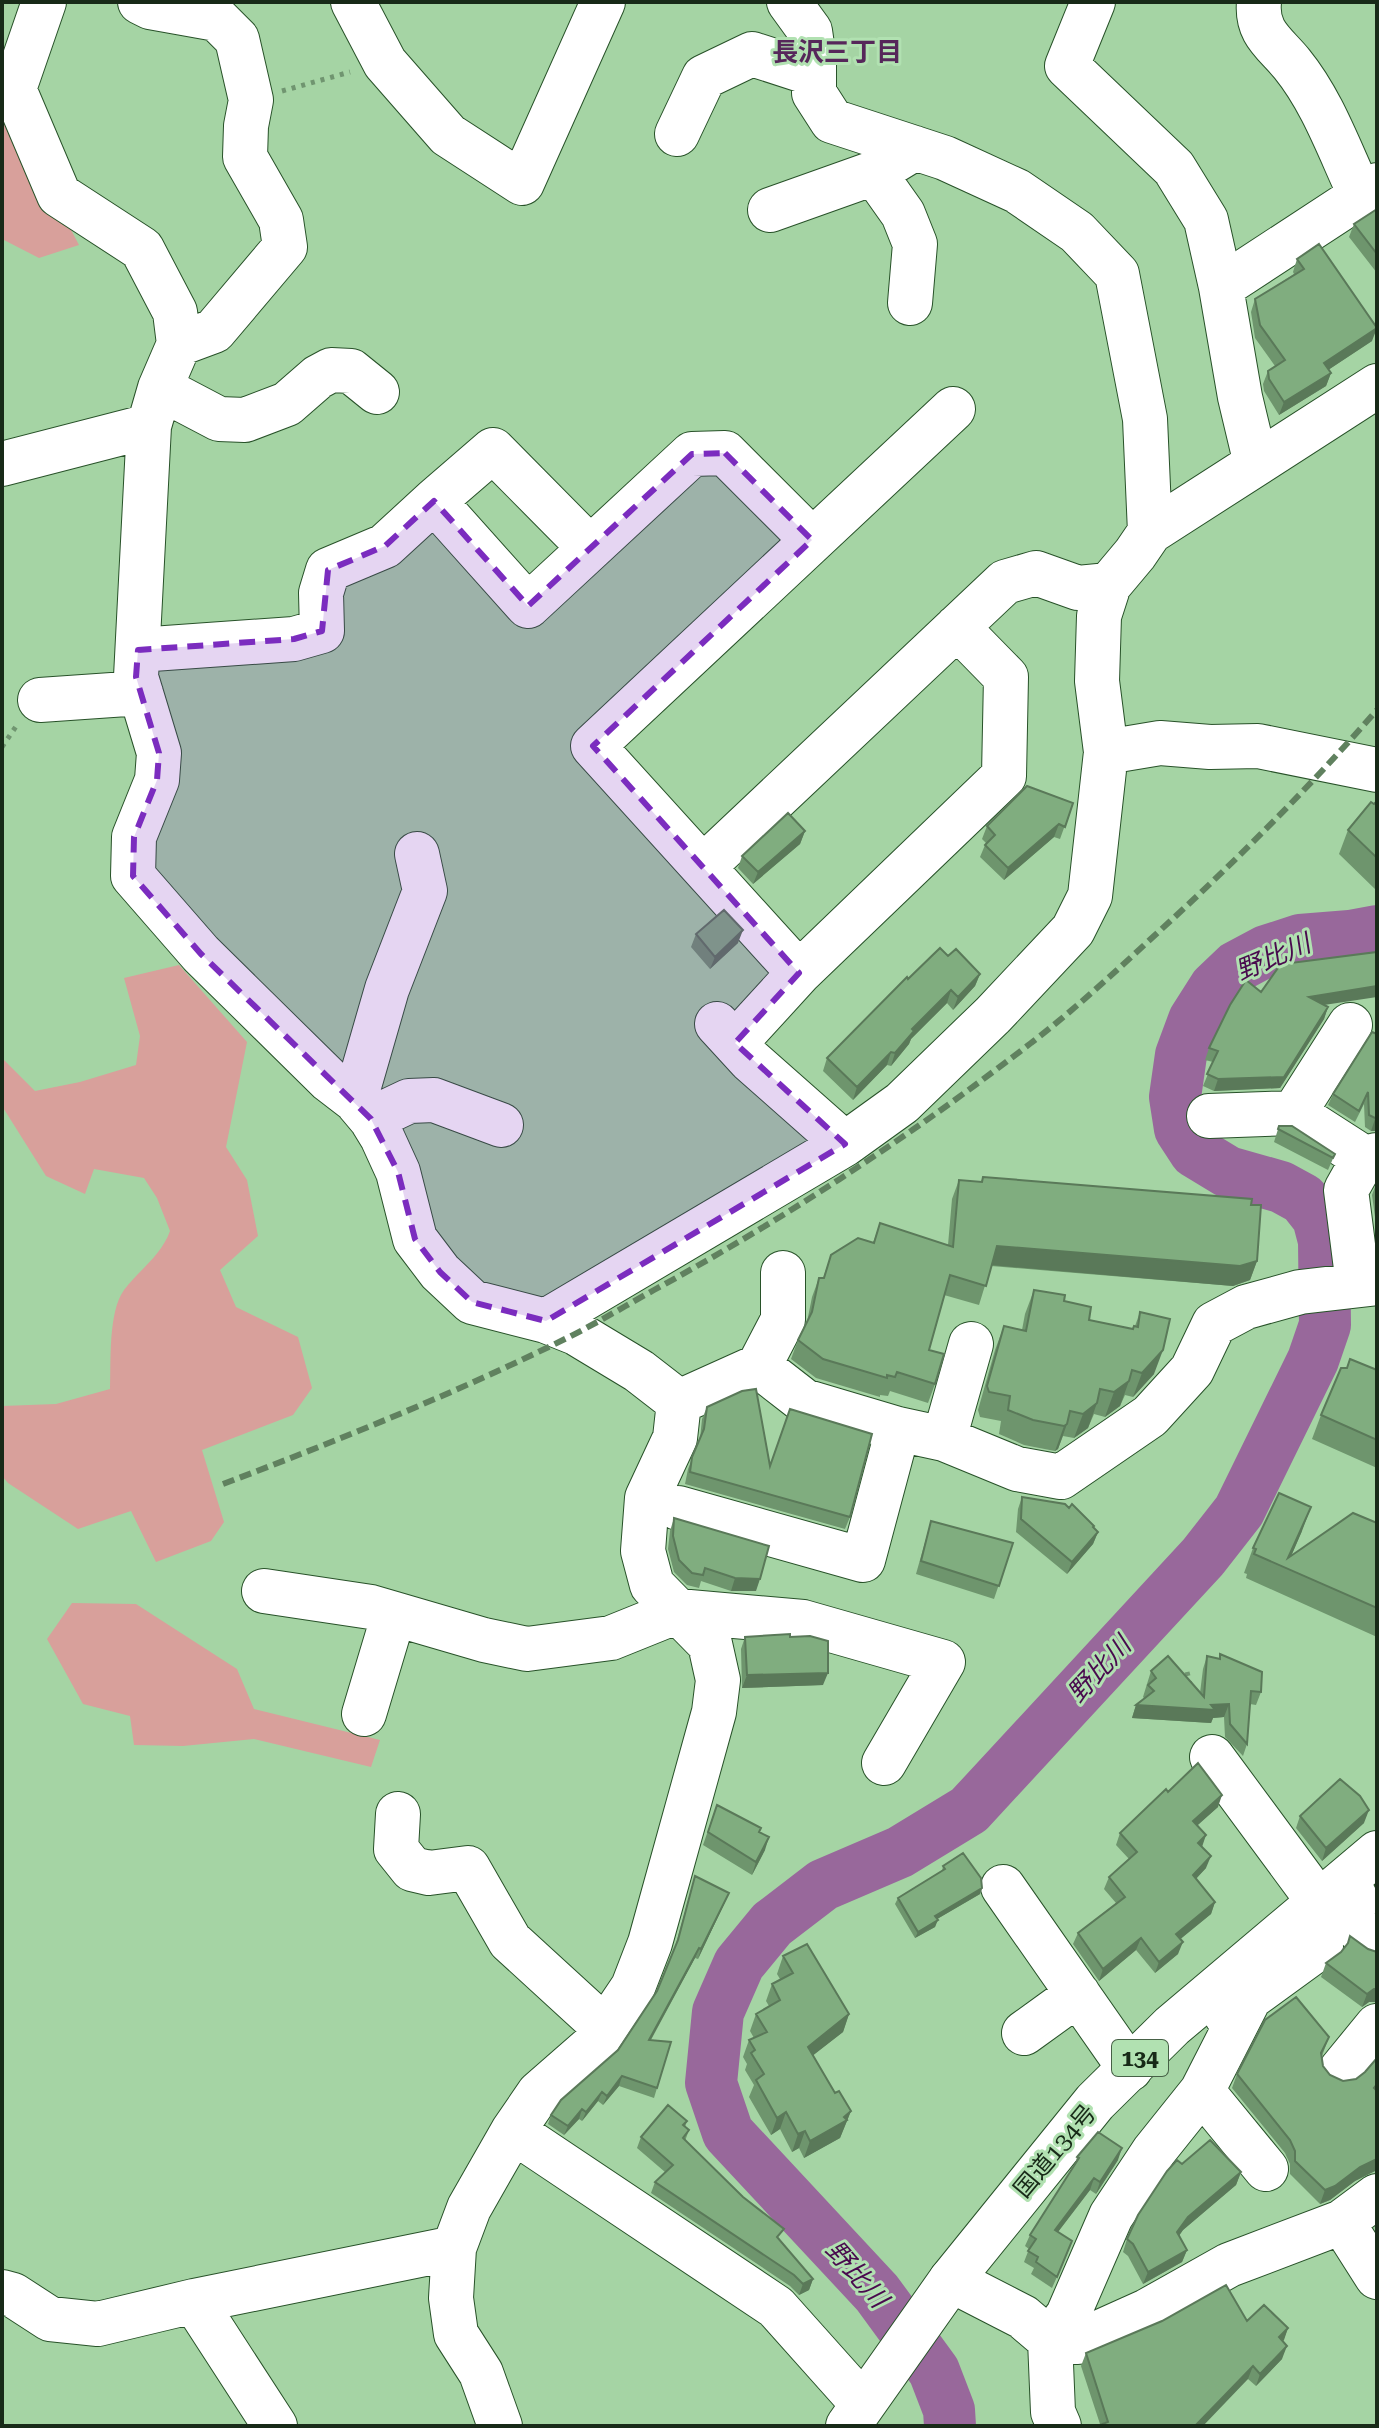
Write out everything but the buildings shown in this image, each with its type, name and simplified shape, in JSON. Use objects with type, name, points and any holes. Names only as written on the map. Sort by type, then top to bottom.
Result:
[{"type":"main road","points":[[44,2],[14,89],[59,195],[142,249],[175,312],[179,344],[155,407],[136,677],[159,753],[157,780],[134,837],[133,876],[201,954],[363,1110],[382,1137],[398,1172],[415,1239],[440,1272],[472,1302],[546,1321],[576,1333],[639,1371],[679,1402]]},
{"type":"main road","points":[[140,2],[150,7],[217,19],[237,39],[251,100],[245,157],[281,220],[285,247],[214,331],[179,344]]},
{"type":"main road","points":[[353,2],[385,63],[448,135],[522,183],[603,2]]},
{"type":"main road","points":[[789,2],[810,31],[814,93],[832,121],[945,158],[1017,191],[1077,232],[1117,274],[1145,419],[1150,532]]},
{"type":"main road","points":[[1093,2],[1067,66],[1174,168],[1206,220],[1256,464]]},
{"type":"main road","points":[[1221,287],[1369,191],[1294,66],[1265,35],[1257,15],[1259,2]]},
{"type":"main road","points":[[677,134],[704,77],[752,54],[814,74]]},
{"type":"main road","points":[[770,210],[874,173],[915,148]]},
{"type":"main road","points":[[874,173],[903,214],[915,244],[910,303]]},
{"type":"main road","points":[[3,461],[155,407],[219,419],[245,420],[287,404],[318,377],[331,370],[351,371],[377,392]]},
{"type":"main road","points":[[546,1321],[845,1144],[902,1103],[993,1015],[1073,930],[1090,896],[1106,752],[1097,681],[1099,616],[1109,585],[1150,532],[1377,386]]},
{"type":"main road","points":[[799,973],[593,746],[953,409]]},
{"type":"main road","points":[[138,650],[294,639],[322,631],[321,593],[328,570],[385,546],[493,450],[590,548]]},
{"type":"main road","points":[[434,501],[528,606],[692,454],[725,453],[812,540]]},
{"type":"main road","points":[[703,867],[1005,582],[1036,573],[1078,588],[1109,585]]},
{"type":"main road","points":[[845,1144],[750,1060],[726,1033],[799,973],[1004,776],[1006,677],[957,627]]},
{"type":"main road","points":[[40,700],[141,693]]},
{"type":"main road","points":[[1106,752],[1160,743],[1210,747],[1258,746],[1377,770]]},
{"type":"main road","points":[[363,1110],[387,989],[425,891],[417,854]]},
{"type":"main road","points":[[1294,1113],[1350,1025]]},
{"type":"main road","points":[[363,1110],[409,1101],[434,1100],[501,1124]]},
{"type":"main road","points":[[759,1366],[804,1401],[944,1439],[1017,1469],[1061,1477],[1150,1416],[1192,1370],[1214,1324],[1246,1307],[1344,1287],[1346,1190],[1370,1157],[1294,1113],[1209,1116]]},
{"type":"main road","points":[[679,1402],[759,1366],[783,1320],[783,1273]]},
{"type":"main road","points":[[944,1439],[971,1344]]},
{"type":"main road","points":[[500,2426],[481,2373],[456,2334],[451,2298],[454,2248],[469,2208],[513,2131],[539,2093],[594,2045],[633,1987],[650,1943],[714,1712],[718,1680],[710,1644],[652,1585],[643,1551],[647,1498],[675,1438],[679,1402]]},
{"type":"main road","points":[[678,1508],[863,1560],[898,1429]]},
{"type":"main road","points":[[264,1591],[371,1607],[484,1640],[527,1649],[611,1638],[678,1611],[803,1622],[943,1662],[884,1763]]},
{"type":"main road","points":[[364,1714],[394,1614]]},
{"type":"main road","points":[[1212,1757],[1347,1878],[1357,1901],[1343,1918],[1377,1942]]},
{"type":"main road","points":[[398,1814],[396,1849],[412,1869],[429,1873],[468,1868],[510,1941],[605,2028]]},
{"type":"main road","name":"国道134号","points":[[865,2401],[944,2289],[1086,2113],[1172,2026],[1347,1878]]},
{"type":"main road","points":[[1003,1887],[1130,2069]]},
{"type":"main road","points":[[1172,2026],[1200,2034],[1321,1946]]},
{"type":"main road","points":[[1024,2033],[1078,1994]]},
{"type":"main road","points":[[1059,2426],[1053,2412],[1050,2340],[1068,2315],[1111,2216],[1154,2151],[1202,2091],[1250,1997]]},
{"type":"main road","points":[[1338,2063],[1377,2026]]},
{"type":"main road","points":[[1202,2091],[1266,2169]]},
{"type":"main road","points":[[513,2131],[776,2307],[852,2392],[865,2401]]},
{"type":"main road","points":[[944,2289],[1023,2317],[1050,2340],[1078,2342],[1147,2311],[1229,2265],[1342,2222],[1377,2196]]},
{"type":"main road","points":[[1342,2222],[1377,2277]]},
{"type":"main road","points":[[2,2292],[13,2295],[50,2319],[98,2324],[194,2301],[454,2248]]},
{"type":"main road","points":[[194,2301],[275,2426]]},
{"type":"path","points":[[251,100],[385,63]]},
{"type":"path","points":[[1187,1672],[1190,1686]]},
{"type":"highlighted area","points":[[725,453],[812,540],[593,746],[799,973],[735,1043],[845,1144],[546,1321],[472,1302],[440,1272],[415,1239],[398,1172],[371,1119],[201,954],[133,876],[134,837],[157,780],[159,753],[136,677],[138,650],[294,639],[322,631],[328,570],[385,546],[434,501],[528,606],[692,454]]},
{"type":"shaded area","points":[[5,104],[79,245],[39,258],[2,239],[2,105]]},
{"type":"shaded area","points":[[179,965],[247,1042],[226,1147],[247,1180],[258,1236],[220,1270],[236,1307],[298,1337],[312,1388],[293,1415],[202,1450],[224,1522],[211,1541],[156,1562],[131,1511],[78,1529],[2,1476],[2,1406],[56,1404],[110,1389],[111,1338],[119,1300],[161,1248],[170,1231],[157,1198],[144,1178],[94,1169],[85,1194],[46,1176],[2,1106],[2,1058],[35,1091],[80,1082],[136,1065],[140,1036],[124,978]]},
{"type":"shaded area","points":[[72,1603],[136,1604],[237,1669],[254,1709],[380,1740],[371,1767],[254,1739],[183,1746],[134,1745],[130,1716],[83,1704],[47,1639]]},
{"type":"waterway","name":"野比川","points":[[950,2426],[949,2410],[934,2371],[877,2293],[728,2133],[711,2083],[718,2012],[739,1964],[772,1924],[823,1885],[900,1852],[969,1810],[1203,1557],[1239,1511],[1313,1360],[1325,1325],[1324,1241],[1318,1218],[1303,1199],[1281,1187],[1228,1172],[1195,1152],[1180,1129],[1175,1097],[1181,1055],[1194,1020],[1215,987],[1236,967],[1266,951],[1300,940],[1377,931]]},
{"type":"railway","points":[[223,1484],[397,1415],[567,1338],[752,1234],[894,1143],[1031,1043],[1109,977],[1212,882],[1324,769],[1377,710]]},
{"type":"district","name":"長沢三丁目","points":[[837,52]]}]
